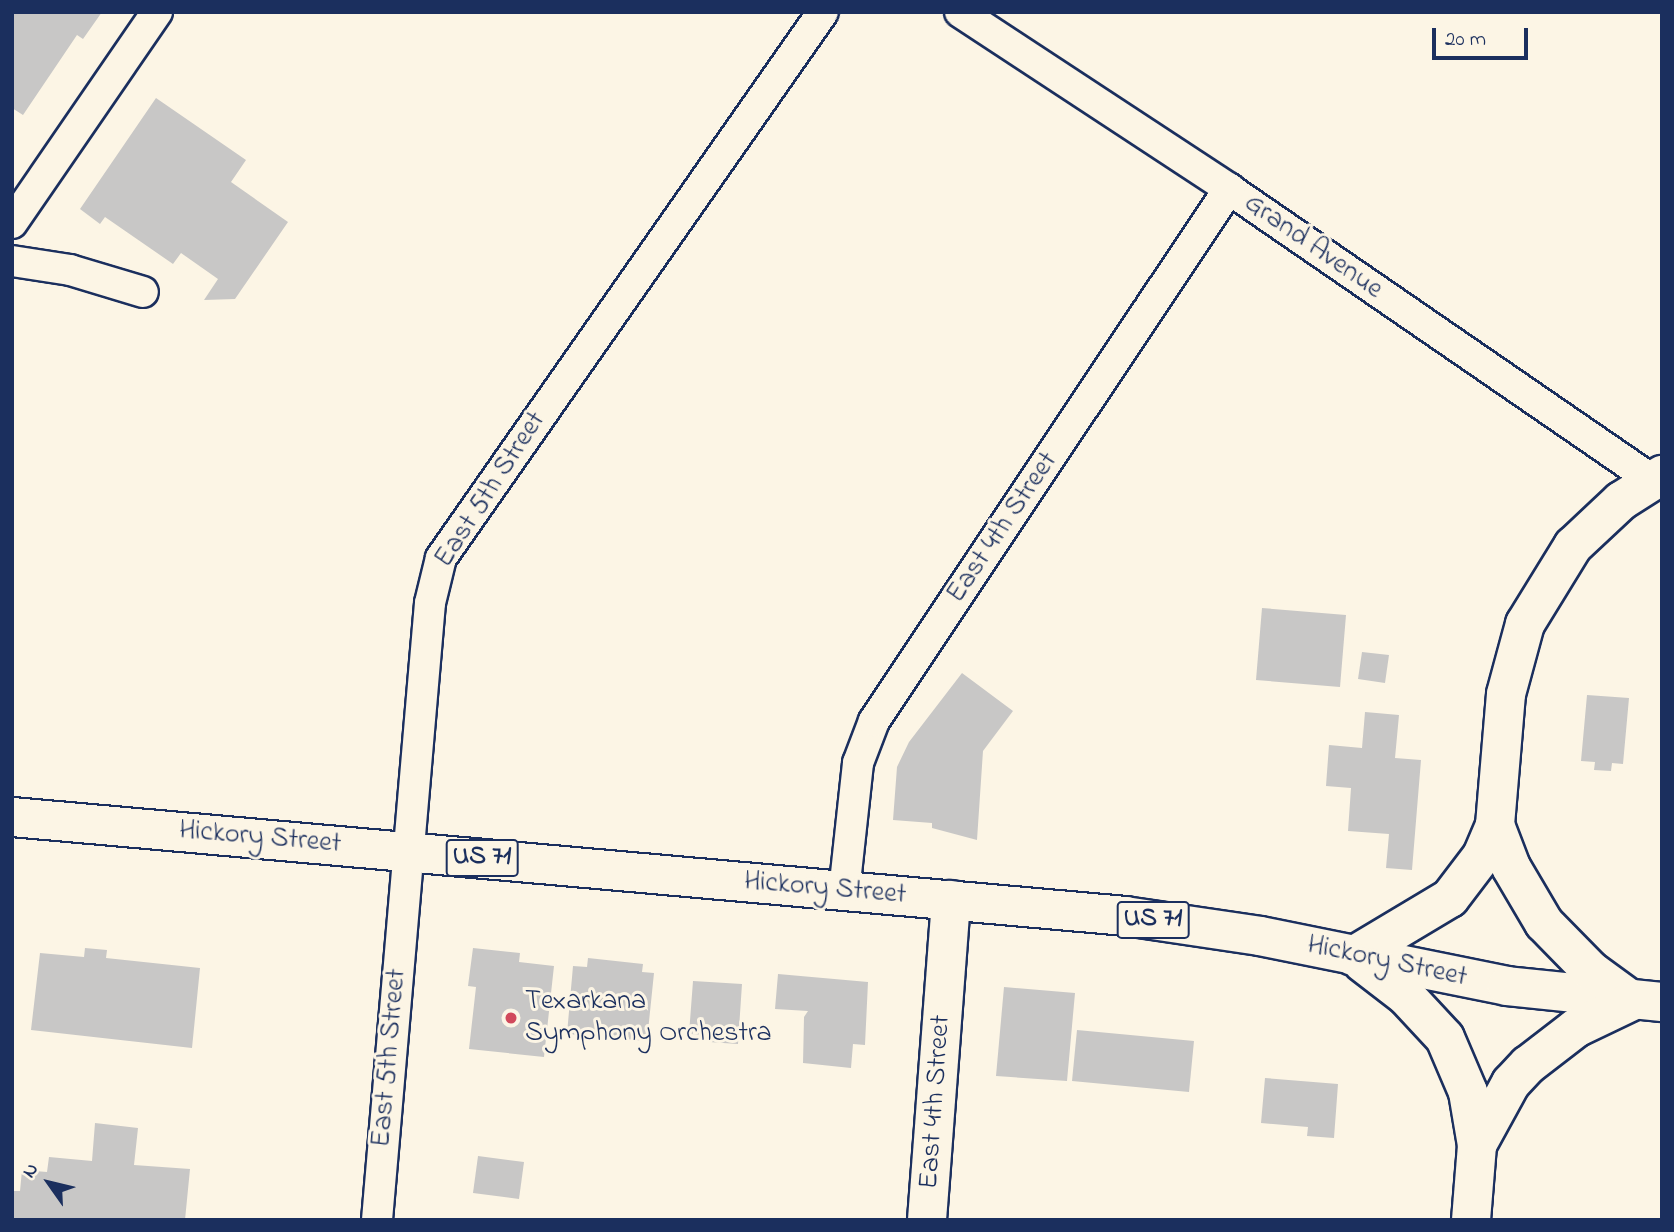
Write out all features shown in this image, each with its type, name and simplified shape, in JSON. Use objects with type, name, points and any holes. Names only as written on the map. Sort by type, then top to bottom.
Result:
[{"type":"main road","points":[[1471,1220],[1477,1145],[1468,1093],[1445,1038],[1406,996],[1353,956],[1450,898],[1482,856],[1495,825],[1506,694],[1525,624],[1573,546],[1597,520],[1657,478]]},
{"type":"main road","name":"Hickory Street","points":[[12,817],[951,900],[1186,924],[1507,986],[1647,1001]]},
{"type":"main road","points":[[1495,825],[1511,867],[1544,923],[1590,970],[1647,1001]]},
{"type":"main road","name":"East 4th Street","points":[[927,1220],[951,900]]},
{"type":"main road","points":[[1477,1145],[1511,1083],[1528,1065],[1576,1028],[1647,1001]]},
{"type":"street","points":[[12,223],[157,12]]},
{"type":"street","name":"East 5th Street","points":[[377,1220],[406,851],[430,603],[441,558],[823,12]]},
{"type":"street","name":"Grand Avenue","points":[[960,12],[1229,189],[1657,478]]},
{"type":"street","name":"East 4th Street","points":[[844,892],[858,762],[869,730],[1229,189]]},
{"type":"street","points":[[12,261],[70,270],[143,292]]},
{"type":"building","points":[[12,12],[102,12],[83,39],[77,35],[23,115],[12,108]]},
{"type":"building","points":[[156,98],[246,160],[231,182],[288,222],[235,299],[204,300],[218,279],[181,253],[173,264],[105,217],[100,224],[80,209]]},
{"type":"building","points":[[1262,608],[1346,615],[1340,687],[1256,680]]},
{"type":"building","points":[[1362,652],[1389,655],[1385,683],[1358,679]]},
{"type":"building","points":[[962,673],[1013,711],[983,751],[977,840],[932,828],[932,823],[893,820],[897,767],[909,742]]},
{"type":"building","points":[[1587,695],[1629,698],[1623,764],[1612,763],[1611,771],[1594,770],[1595,762],[1581,761]]},
{"type":"building","points":[[1365,712],[1399,715],[1395,758],[1421,760],[1412,870],[1386,868],[1389,834],[1348,831],[1351,788],[1326,786],[1329,745],[1362,748]]},
{"type":"building","points":[[85,948],[107,950],[106,958],[200,968],[192,1048],[31,1030],[40,953],[84,957]]},
{"type":"building","name":"Texarkana Symphony Orchestra","points":[[473,948],[520,953],[519,962],[554,966],[544,1057],[469,1049],[476,987],[468,986]]},
{"type":"building","points":[[588,958],[643,964],[642,972],[654,973],[647,1041],[567,1034],[573,966],[587,967]]},
{"type":"building","points":[[778,974],[868,982],[865,1045],[853,1044],[851,1068],[803,1063],[804,1017],[808,1011],[775,1009]]},
{"type":"building","points":[[693,981],[742,984],[738,1044],[709,1042],[709,1035],[689,1034]]},
{"type":"building","points":[[1004,987],[1075,993],[1067,1081],[996,1076]]},
{"type":"building","points":[[1077,1030],[1194,1041],[1189,1092],[1072,1081]]},
{"type":"building","points":[[1265,1078],[1338,1084],[1334,1138],[1307,1136],[1308,1127],[1261,1123]]},
{"type":"building","points":[[95,1123],[138,1128],[134,1165],[190,1169],[185,1220],[12,1220],[12,1191],[20,1191],[22,1170],[47,1172],[49,1157],[92,1161]]},
{"type":"building","points":[[478,1156],[524,1162],[519,1199],[473,1193]]},
{"type":"place","name":"Texarkana Symphony Orchestra","points":[[511,1018]]}]
